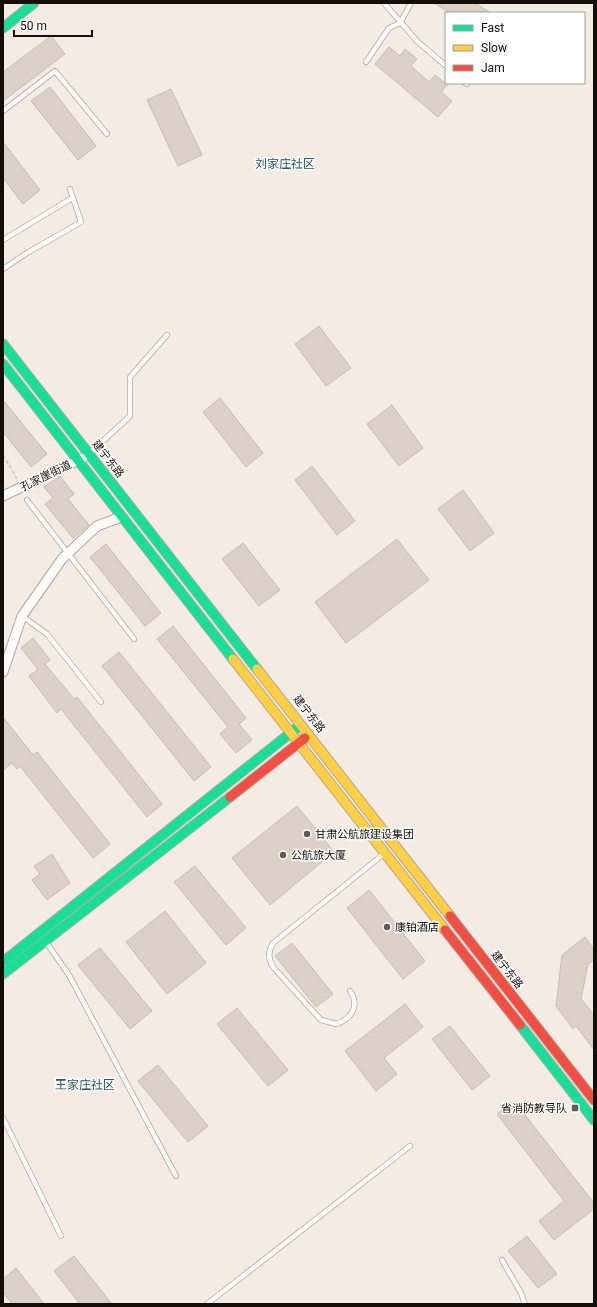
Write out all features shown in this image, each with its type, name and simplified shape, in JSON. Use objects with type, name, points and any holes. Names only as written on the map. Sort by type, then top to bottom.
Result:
[{"type":"main road","points":[[3,28],[34,3]]},
{"type":"main road","name":"建宁东路","points":[[3,344],[310,734],[482,958],[594,1100]]},
{"type":"main road","points":[[3,364],[121,517],[292,732],[594,1120]]},
{"type":"main road","points":[[3,962],[302,724]]},
{"type":"main road","points":[[3,974],[310,734]]},
{"type":"street","name":"孔家崖街道","points":[[3,496],[89,454]]},
{"type":"street","points":[[3,672],[22,616],[62,560],[97,526],[121,517]]},
{"type":"lane","points":[[384,3],[400,24],[445,65]]},
{"type":"lane","points":[[366,62],[389,28],[400,24],[411,3]]},
{"type":"lane","points":[[3,111],[55,71],[106,134]]},
{"type":"lane","points":[[3,269],[27,253],[81,222],[70,190]]},
{"type":"lane","points":[[3,239],[72,198]]},
{"type":"lane","points":[[89,454],[130,416],[130,377],[167,335]]},
{"type":"lane","points":[[27,500],[134,639]]},
{"type":"lane","points":[[22,616],[47,634],[101,702]]},
{"type":"lane","points":[[350,991],[354,998],[355,1006],[354,1011],[348,1018],[336,1024],[321,1020],[273,967],[269,958],[270,947],[385,853]]},
{"type":"lane","points":[[45,940],[69,975],[176,1176]]},
{"type":"lane","points":[[3,1118],[61,1236]]},
{"type":"lane","points":[[207,1304],[410,1146]]},
{"type":"lane","points":[[502,1260],[521,1293],[525,1304]]},
{"type":"path","points":[[3,455],[22,487]]},
{"type":"building","points":[[434,3],[475,3],[489,12],[448,12]]},
{"type":"building","points":[[51,36],[65,54],[3,101],[3,72]]},
{"type":"building","points":[[389,47],[400,56],[405,49],[417,59],[411,66],[429,82],[435,75],[447,85],[441,92],[452,101],[438,117],[375,64]]},
{"type":"building","points":[[50,87],[96,146],[78,160],[31,101]]},
{"type":"building","points":[[171,89],[202,155],[178,166],[147,100]]},
{"type":"building","points":[[3,142],[40,190],[23,204],[3,178]]},
{"type":"building","points":[[319,326],[351,368],[326,386],[295,344]]},
{"type":"building","points":[[220,398],[263,453],[246,467],[203,412]]},
{"type":"building","points":[[3,400],[47,454],[31,467],[3,432]]},
{"type":"building","points":[[392,405],[423,448],[399,466],[367,424]]},
{"type":"building","points":[[312,466],[355,521],[337,535],[295,480]]},
{"type":"building","points":[[60,476],[74,494],[68,499],[89,525],[73,538],[45,504],[53,498],[44,487]]},
{"type":"building","points":[[463,490],[494,533],[470,551],[438,509]]},
{"type":"building","points":[[397,539],[429,580],[346,643],[315,602]]},
{"type":"building","points":[[243,543],[280,590],[259,606],[222,559]]},
{"type":"building","points":[[106,544],[161,613],[145,626],[90,557]]},
{"type":"building","points":[[173,626],[246,718],[239,724],[252,740],[236,753],[220,734],[228,727],[157,639]]},
{"type":"building","points":[[33,638],[50,660],[45,664],[74,699],[77,697],[162,804],[147,817],[61,709],[57,713],[29,676],[38,669],[21,648]]},
{"type":"building","points":[[119,652],[211,767],[194,781],[102,666]]},
{"type":"building","points":[[3,717],[33,755],[37,752],[110,844],[93,858],[20,766],[17,769],[12,763],[3,770]]},
{"type":"building","name":"公航旅大厦","points":[[297,806],[334,852],[270,905],[232,858]]},
{"type":"building","points":[[52,854],[70,883],[47,900],[32,880],[40,874],[34,866]]},
{"type":"building","points":[[195,866],[246,928],[226,945],[174,882]]},
{"type":"building","points":[[369,890],[425,961],[403,979],[347,908]]},
{"type":"building","points":[[165,911],[206,963],[167,994],[126,942]]},
{"type":"building","points":[[585,937],[594,950],[594,960],[588,964],[581,999],[594,1015],[594,1050],[576,1026],[573,1029],[556,1006],[562,955]]},
{"type":"building","points":[[292,943],[333,994],[316,1007],[275,956]]},
{"type":"building","points":[[100,948],[152,1011],[130,1029],[78,965]]},
{"type":"building","points":[[405,1004],[423,1027],[384,1058],[397,1074],[376,1091],[345,1051]]},
{"type":"building","points":[[237,1008],[288,1070],[268,1086],[217,1024]]},
{"type":"building","points":[[450,1026],[490,1076],[472,1090],[432,1039]]},
{"type":"building","points":[[158,1065],[208,1126],[188,1142],[138,1081]]},
{"type":"building","points":[[514,1101],[594,1203],[594,1209],[554,1240],[539,1221],[564,1201],[497,1114]]},
{"type":"building","points":[[527,1236],[557,1274],[538,1288],[508,1251]]},
{"type":"building","points":[[74,1256],[112,1304],[80,1304],[54,1271]]},
{"type":"building","points":[[16,1268],[44,1304],[12,1304],[3,1292],[3,1279]]},
{"type":"traffic: fast","points":[[3,28],[34,3]]},
{"type":"traffic: fast","points":[[3,344],[257,669]]},
{"type":"traffic: fast","points":[[3,364],[233,659]]},
{"type":"traffic: fast","points":[[3,962],[298,727]]},
{"type":"traffic: fast","points":[[3,974],[230,797]]},
{"type":"traffic: fast","points":[[520,1025],[594,1120]]},
{"type":"traffic: slow","points":[[233,659],[445,930]]},
{"type":"traffic: slow","points":[[257,669],[450,916]]},
{"type":"traffic: jam","points":[[230,797],[305,738]]},
{"type":"traffic: jam","points":[[450,916],[594,1100]]},
{"type":"traffic: jam","points":[[445,930],[520,1025]]},
{"type":"place","name":"甘肃公航旅建设集团","points":[[307,834]]},
{"type":"place","name":"公航旅大厦","points":[[283,855]]},
{"type":"place","name":"康铂酒店","points":[[387,927]]},
{"type":"place","name":"省消防教导队","points":[[575,1108]]},
{"type":"district","name":"刘家庄社区","points":[[285,164]]},
{"type":"district","name":"王家庄社区","points":[[85,1085]]}]
